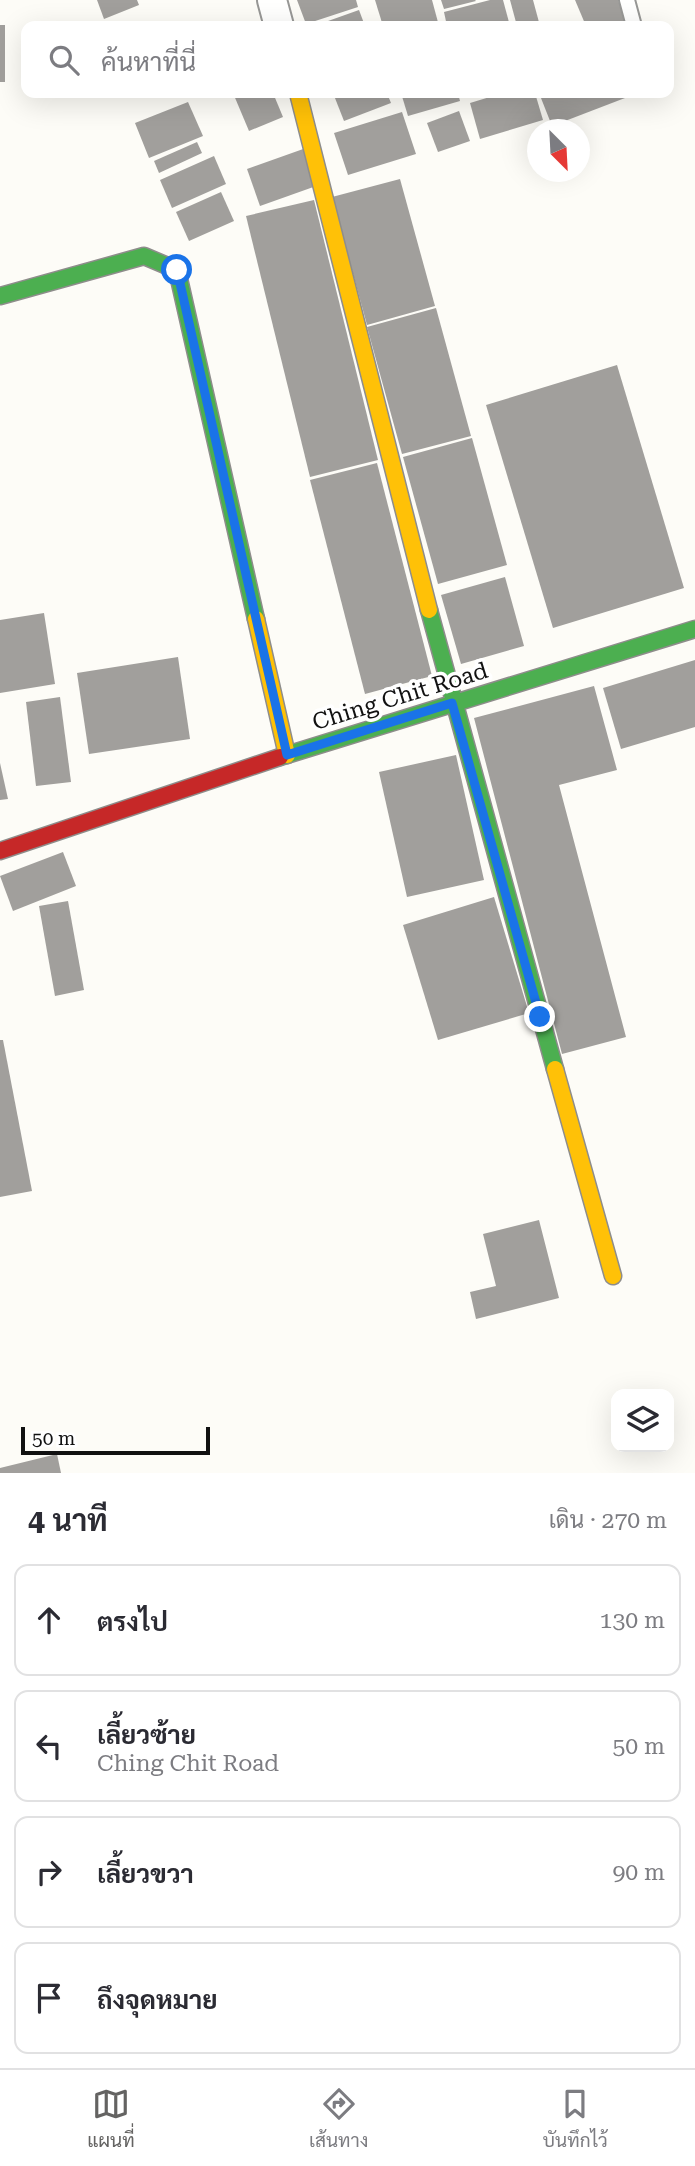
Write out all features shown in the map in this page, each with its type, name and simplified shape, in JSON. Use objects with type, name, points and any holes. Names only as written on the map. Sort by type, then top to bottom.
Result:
[{"type":"street","points":[[272,0],[278,21]]},
{"type":"street","points":[[299,98],[452,703],[613,1276]]},
{"type":"street","points":[[0,296],[144,256],[177,270],[287,755]]},
{"type":"street","name":"Ching Chit Road","points":[[0,851],[287,755],[695,629]]},
{"type":"lane","points":[[627,0],[633,21]]},
{"type":"building","points":[[97,0],[137,0],[139,5],[104,19]]},
{"type":"building","points":[[297,0],[356,0],[358,7],[315,21],[305,21]]},
{"type":"building","points":[[375,0],[432,0],[438,21],[381,21]]},
{"type":"building","points":[[441,0],[475,0],[476,1],[444,9]]},
{"type":"building","points":[[490,0],[503,0],[509,21],[446,21],[444,12]]},
{"type":"building","points":[[510,0],[533,0],[539,21],[516,21]]},
{"type":"building","points":[[575,0],[618,0],[626,21],[584,21]]},
{"type":"building","points":[[359,10],[363,21],[328,21]]},
{"type":"building","points":[[0,25],[5,25],[5,82],[0,82]]},
{"type":"building","points":[[235,98],[275,98],[283,117],[249,131]]},
{"type":"building","points":[[335,98],[389,98],[391,103],[344,121]]},
{"type":"building","points":[[403,98],[459,98],[460,101],[408,116]]},
{"type":"building","points":[[486,98],[536,98],[543,119],[527,119],[527,125],[480,139],[470,103]]},
{"type":"building","points":[[541,98],[625,98],[570,119],[549,119]]},
{"type":"building","points":[[188,102],[203,136],[149,158],[135,123]]},
{"type":"building","points":[[459,111],[470,141],[438,152],[427,123]]},
{"type":"building","points":[[402,112],[416,154],[348,175],[334,133]]},
{"type":"building","points":[[197,142],[202,153],[159,173],[154,161]]},
{"type":"building","points":[[306,148],[319,185],[260,206],[247,169]]},
{"type":"building","points":[[214,156],[226,184],[172,208],[160,180]]},
{"type":"building","points":[[400,179],[435,306],[367,325],[332,197]]},
{"type":"building","points":[[221,192],[234,221],[189,241],[176,212]]},
{"type":"building","points":[[314,200],[378,460],[310,477],[246,216]]},
{"type":"building","points":[[436,308],[471,436],[402,454],[367,327]]},
{"type":"building","points":[[617,365],[684,588],[553,628],[486,405]]},
{"type":"building","points":[[472,438],[507,565],[438,584],[403,457]]},
{"type":"building","points":[[377,463],[432,676],[365,694],[310,480]]},
{"type":"building","points":[[505,577],[524,646],[461,664],[441,595]]},
{"type":"building","points":[[44,613],[55,684],[0,693],[0,620]]},
{"type":"building","points":[[178,657],[190,739],[89,754],[77,673]]},
{"type":"building","points":[[695,660],[695,727],[621,749],[603,688]]},
{"type":"building","points":[[594,686],[617,770],[559,785],[626,1037],[562,1054],[474,718]]},
{"type":"building","points":[[60,697],[71,782],[36,786],[26,702]]},
{"type":"building","points":[[456,755],[484,880],[407,897],[379,772]]},
{"type":"building","points":[[0,763],[8,799],[0,800]]},
{"type":"building","points":[[63,852],[76,886],[13,911],[0,876]]},
{"type":"building","points":[[494,897],[529,1013],[438,1040],[403,925]]},
{"type":"building","points":[[68,901],[84,990],[55,996],[39,906]]},
{"type":"building","points":[[0,1040],[3,1040],[32,1191],[0,1197]]},
{"type":"building","points":[[539,1220],[559,1298],[476,1319],[470,1292],[496,1286],[483,1234]]},
{"type":"building","points":[[57,1454],[61,1473],[0,1473],[0,1468]]},
{"type":"traffic: fast","points":[[0,296],[144,256],[177,270],[256,619]]},
{"type":"traffic: fast","points":[[429,610],[555,1069]]},
{"type":"traffic: fast","points":[[280,757],[695,629]]},
{"type":"traffic: slow","points":[[299,98],[429,610]]},
{"type":"traffic: slow","points":[[256,619],[287,755]]},
{"type":"traffic: slow","points":[[555,1069],[613,1276]]},
{"type":"traffic: jam","points":[[0,851],[280,757]]},
{"type":"route","points":[[177,270],[287,755],[452,703],[540,1017]]}]
